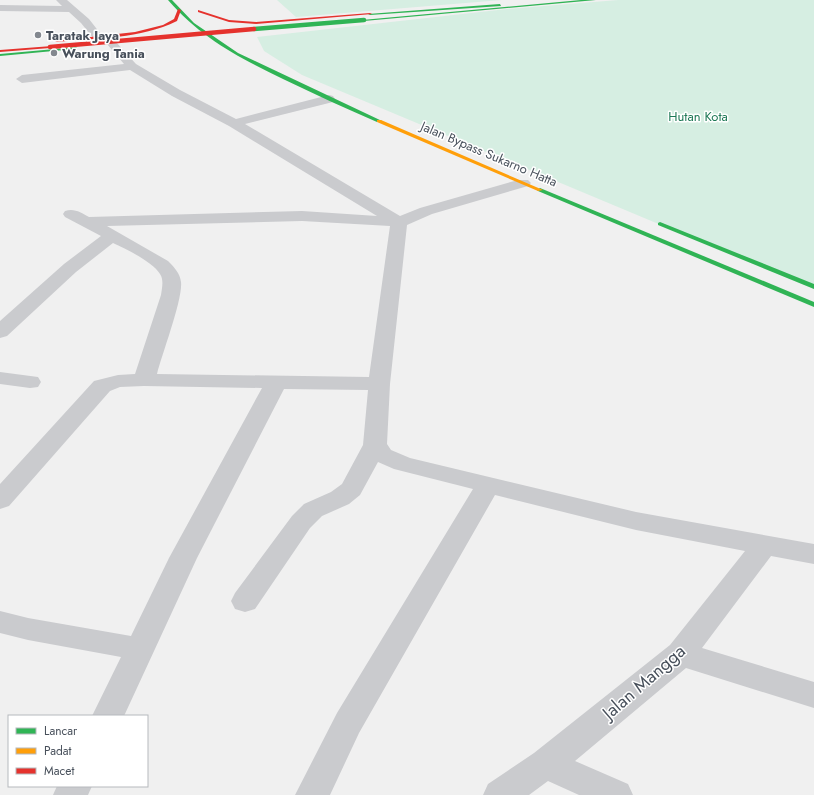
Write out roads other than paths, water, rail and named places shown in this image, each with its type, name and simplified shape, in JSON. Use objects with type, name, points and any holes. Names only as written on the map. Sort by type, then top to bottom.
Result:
[{"type":"main road","name":"Jalan Bypass Sukarno Hatta","points":[[170,0],[203,32],[236,54],[330,99],[523,183],[814,305]]},
{"type":"main road","points":[[502,6],[453,7],[256,23],[242,26],[238,30],[246,32],[265,32],[557,0]]},
{"type":"main road","points":[[0,51],[50,45],[502,6],[594,0]]},
{"type":"main road","points":[[191,4],[237,40]]},
{"type":"main road","points":[[111,38],[166,26],[176,20],[179,10]]},
{"type":"main road","points":[[199,11],[226,21],[256,23]]},
{"type":"main road","points":[[0,54],[167,31],[179,32],[184,35],[170,39]]},
{"type":"main road","points":[[249,40],[253,36],[265,32]]},
{"type":"main road","points":[[0,47],[111,38],[170,39],[198,41],[236,54]]},
{"type":"main road","points":[[0,47],[50,45]]},
{"type":"main road","points":[[470,160],[483,156]]},
{"type":"main road","points":[[650,220],[814,287]]},
{"type":"street","points":[[61,0],[85,21],[111,38],[132,66],[176,93],[227,120],[399,222]]},
{"type":"street","points":[[0,16],[4,8],[71,9]]},
{"type":"street","points":[[22,79],[132,66]]},
{"type":"street","points":[[227,120],[260,116],[330,99]]},
{"type":"street","points":[[144,380],[173,281],[167,269],[154,260],[111,236],[107,232],[78,218],[302,216],[399,222],[426,212],[523,183]]},
{"type":"street","points":[[245,601],[301,522],[313,510],[340,498],[350,489],[375,445],[379,384],[399,222]]},
{"type":"street","points":[[0,332],[70,268],[111,236]]},
{"type":"street","points":[[0,378],[30,382]]},
{"type":"street","points":[[0,500],[102,386],[118,381],[144,380],[379,384]]},
{"type":"street","points":[[108,715],[183,558],[276,383]]},
{"type":"street","points":[[375,445],[383,455],[403,464],[636,521],[814,554]]},
{"type":"street","points":[[312,795],[348,723],[488,485]]},
{"type":"street","name":"Jalan Mangga","points":[[500,795],[546,764],[681,654],[765,544]]},
{"type":"street","points":[[0,622],[28,629],[140,649]]},
{"type":"street","points":[[681,654],[778,686],[814,695]]},
{"type":"street","points":[[546,764],[616,795]]},
{"type":"place","name":"Taratak Jaya","points":[[38,35]]},
{"type":"place","name":"Warung Tania","points":[[54,53]]},
{"type":"park label","name":"Hutan Kota","points":[[698,116]]}]
